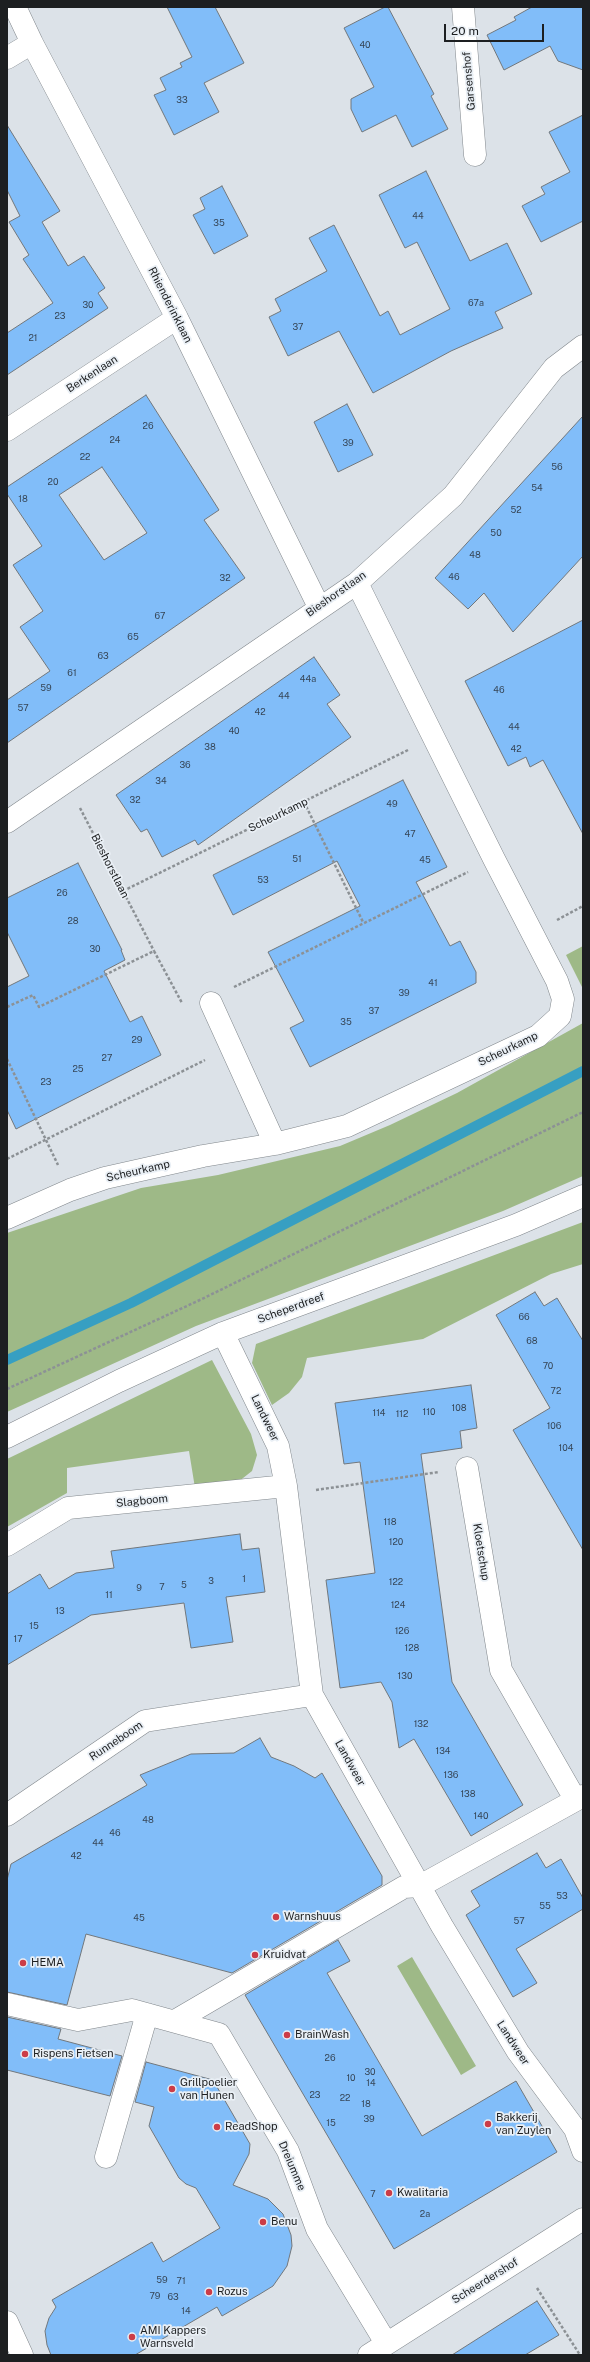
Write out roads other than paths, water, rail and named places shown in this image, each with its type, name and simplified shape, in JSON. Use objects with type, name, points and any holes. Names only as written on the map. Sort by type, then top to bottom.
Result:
[{"type":"street","name":"Rhienderinklaan","points":[[15,7],[32,43],[177,318],[319,606]]},
{"type":"street","name":"Garsenshof","points":[[463,7],[475,155]]},
{"type":"street","points":[[7,58],[32,43]]},
{"type":"street","name":"Berkenlaan","points":[[7,430],[177,318]]},
{"type":"street","name":"Bieshorstlaan","points":[[7,822],[319,606],[356,583],[453,496],[554,368],[583,346]]},
{"type":"street","name":"Scheurkamp","points":[[7,1218],[70,1190],[105,1178],[203,1156],[275,1144],[347,1126],[538,1036],[560,1016],[563,999],[557,981],[494,859],[356,583]]},
{"type":"street","points":[[211,1003],[275,1144]]},
{"type":"street","name":"Scheperdreef","points":[[7,1437],[119,1381],[223,1333],[516,1225],[583,1196]]},
{"type":"street","name":"Landweer","points":[[223,1333],[278,1446],[286,1490],[312,1695],[420,1886],[518,2052],[575,2129],[583,2151]]},
{"type":"street","name":"Kloetschup","points":[[420,1886],[579,1797],[501,1670],[467,1468]]},
{"type":"street","name":"Slagboom","points":[[7,1545],[68,1508],[286,1490]]},
{"type":"street","name":"Runneboom","points":[[7,1815],[145,1721],[312,1695]]},
{"type":"street","points":[[174,2022],[404,1887],[420,1886]]},
{"type":"street","name":"Dreiumme","points":[[7,2004],[78,2020],[132,2010],[219,2034],[288,2151],[317,2229],[378,2349]]},
{"type":"street","points":[[106,2158],[147,2014]]},
{"type":"street","name":"Scheerdershof","points":[[378,2349],[583,2219]]},
{"type":"street","points":[[7,2322],[22,2355]]},
{"type":"waterway","points":[[7,1360],[131,1303],[583,1071]]},
{"type":"place","name":"Warnshuus","points":[[276,1917]]},
{"type":"place","name":"Kruidvat","points":[[255,1955]]},
{"type":"place","name":"HEMA","points":[[23,1963]]},
{"type":"place","name":"BrainWash","points":[[287,2035]]},
{"type":"place","name":"Rispens Fietsen","points":[[25,2054]]},
{"type":"place","name":"Grillpoelier van Hunen","points":[[172,2089]]},
{"type":"place","name":"Bakkerij van Zuylen","points":[[488,2124]]},
{"type":"place","name":"ReadShop","points":[[217,2127]]},
{"type":"place","name":"Kwalitaria","points":[[389,2193]]},
{"type":"place","name":"Benu","points":[[263,2222]]},
{"type":"place","name":"Rozus","points":[[209,2292]]},
{"type":"place","name":"AMI Kappers Warnsveld","points":[[132,2337]]}]
